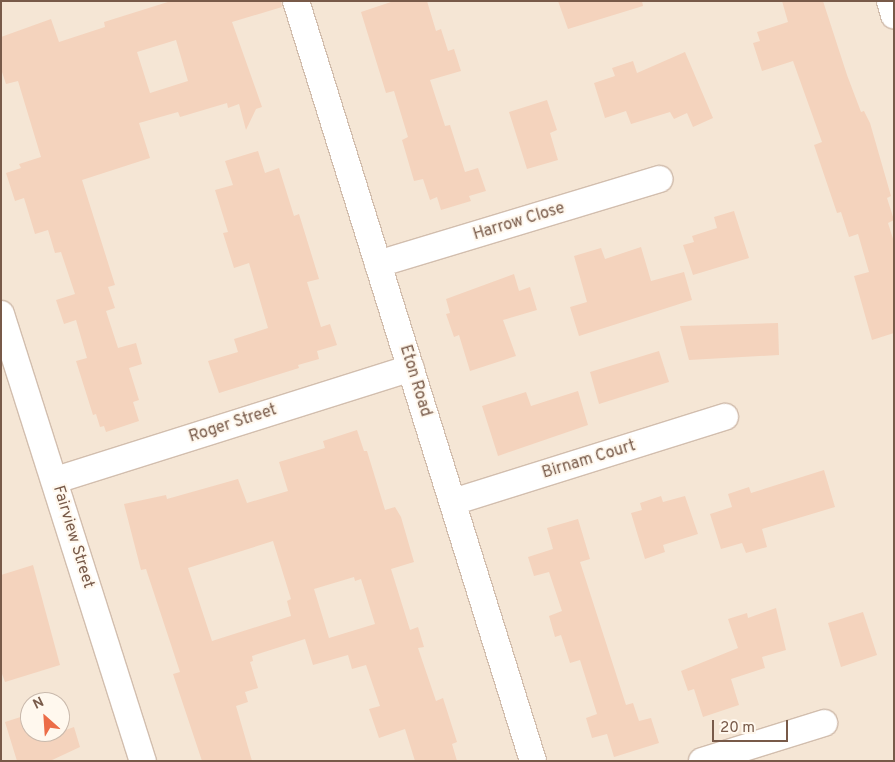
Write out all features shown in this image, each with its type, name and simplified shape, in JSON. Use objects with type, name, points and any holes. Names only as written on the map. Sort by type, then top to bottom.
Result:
[{"type":"street","name":"Eton Road","points":[[296,1],[533,761]]},
{"type":"street","points":[[890,1],[894,15]]},
{"type":"street","name":"Harrow Close","points":[[378,264],[659,179]]},
{"type":"street","name":"Fairview Street","points":[[1,314],[56,480],[143,761]]},
{"type":"street","name":"Roger Street","points":[[56,480],[411,368]]},
{"type":"street","name":"Birnam Court","points":[[453,502],[725,417]]},
{"type":"street","points":[[702,761],[824,723]]},
{"type":"shaded area","points":[[1,1],[894,1],[894,761],[1,761]]},
{"type":"building","points":[[171,1],[281,1],[282,7],[232,22],[262,107],[256,109],[246,130],[239,104],[228,108],[227,103],[180,117],[178,112],[139,123],[150,158],[82,180],[115,285],[108,287],[115,308],[106,311],[118,348],[136,343],[142,364],[129,368],[139,400],[133,402],[139,421],[106,432],[104,426],[100,427],[96,414],[93,415],[76,361],[87,358],[76,320],[64,324],[56,300],[75,294],[61,252],[55,253],[48,230],[35,234],[24,198],[15,201],[6,173],[21,168],[19,164],[41,157],[18,81],[6,84],[1,69],[1,37],[51,19],[59,42],[105,27],[104,22]],"holes":[[[176,40],[188,81],[150,93],[137,52]]]},
{"type":"building","points":[[394,1],[427,1],[436,31],[441,29],[448,51],[454,49],[461,71],[430,80],[445,126],[450,125],[465,172],[478,168],[486,191],[469,196],[471,201],[441,210],[437,197],[430,200],[423,179],[414,181],[402,140],[408,137],[394,91],[386,93],[361,12]]},
{"type":"building","points":[[558,1],[642,1],[643,6],[568,29]]},
{"type":"building","points":[[782,1],[823,1],[861,112],[864,111],[870,123],[891,196],[887,198],[894,220],[888,223],[894,242],[894,333],[872,340],[854,276],[869,272],[858,234],[849,237],[841,212],[837,213],[814,145],[822,142],[793,61],[762,71],[753,43],[760,41],[757,32],[788,22]]},
{"type":"building","points":[[685,52],[713,118],[693,127],[687,113],[674,119],[670,112],[631,124],[626,111],[605,118],[594,83],[615,76],[612,68],[633,61],[637,73]]},
{"type":"building","points":[[547,100],[557,130],[550,133],[558,160],[527,169],[509,112]]},
{"type":"building","points":[[258,151],[265,173],[279,168],[294,216],[299,214],[319,279],[307,282],[321,327],[330,324],[337,345],[317,351],[319,359],[298,365],[299,368],[219,393],[208,361],[238,352],[234,339],[268,328],[249,263],[234,268],[223,233],[228,232],[215,190],[233,185],[225,161]]},
{"type":"building","points":[[734,211],[749,258],[693,275],[683,245],[694,242],[692,236],[717,228],[714,217]]},
{"type":"building","points":[[641,247],[651,281],[684,272],[692,300],[579,336],[570,307],[587,302],[574,256],[601,248],[605,259]]},
{"type":"building","points":[[514,274],[519,291],[530,287],[537,310],[503,320],[516,356],[470,371],[459,335],[454,337],[446,314],[450,313],[446,299]]},
{"type":"building","points":[[778,323],[779,355],[689,360],[680,326]]},
{"type":"building","points":[[659,351],[669,382],[599,404],[590,372]]},
{"type":"building","points":[[578,391],[588,425],[498,456],[482,406],[526,392],[531,406]]},
{"type":"building","points":[[357,430],[364,451],[367,451],[385,510],[395,507],[401,517],[414,562],[391,569],[410,630],[418,627],[424,647],[418,648],[436,701],[443,698],[457,742],[452,744],[457,761],[415,761],[405,729],[379,738],[369,709],[380,706],[366,665],[352,669],[348,655],[313,665],[305,639],[252,656],[253,661],[250,662],[258,688],[245,692],[248,702],[236,706],[252,761],[202,761],[173,674],[180,672],[146,569],[141,570],[124,504],[166,495],[167,499],[238,479],[247,503],[288,491],[279,462],[325,448],[323,441]],"holes":[[[273,541],[291,599],[287,601],[291,616],[212,641],[188,568]],[[354,577],[355,581],[361,579],[375,624],[329,638],[314,589]]]},
{"type":"building","points":[[824,470],[835,507],[762,529],[767,547],[746,553],[742,543],[721,549],[710,514],[732,507],[728,494],[749,487],[751,493]]},
{"type":"building","points":[[661,496],[663,502],[685,496],[698,534],[663,545],[665,552],[645,559],[631,513],[642,510],[640,503]]},
{"type":"building","points":[[578,519],[590,559],[580,562],[626,705],[633,703],[639,721],[651,718],[659,743],[614,757],[607,734],[592,738],[586,718],[597,714],[580,660],[570,663],[561,635],[555,637],[549,616],[562,611],[549,572],[534,576],[528,557],[553,549],[547,528]]},
{"type":"building","points":[[33,565],[60,665],[5,682],[1,671],[1,575]]},
{"type":"building","points":[[776,608],[786,650],[762,657],[765,668],[731,679],[739,705],[703,717],[694,689],[688,691],[681,671],[738,648],[728,619],[747,613],[748,618]]},
{"type":"building","points":[[863,612],[877,655],[841,667],[828,623]]},
{"type":"building","points":[[20,717],[20,742],[70,742],[70,728],[74,727],[80,747],[50,761],[17,761],[5,722]]}]
